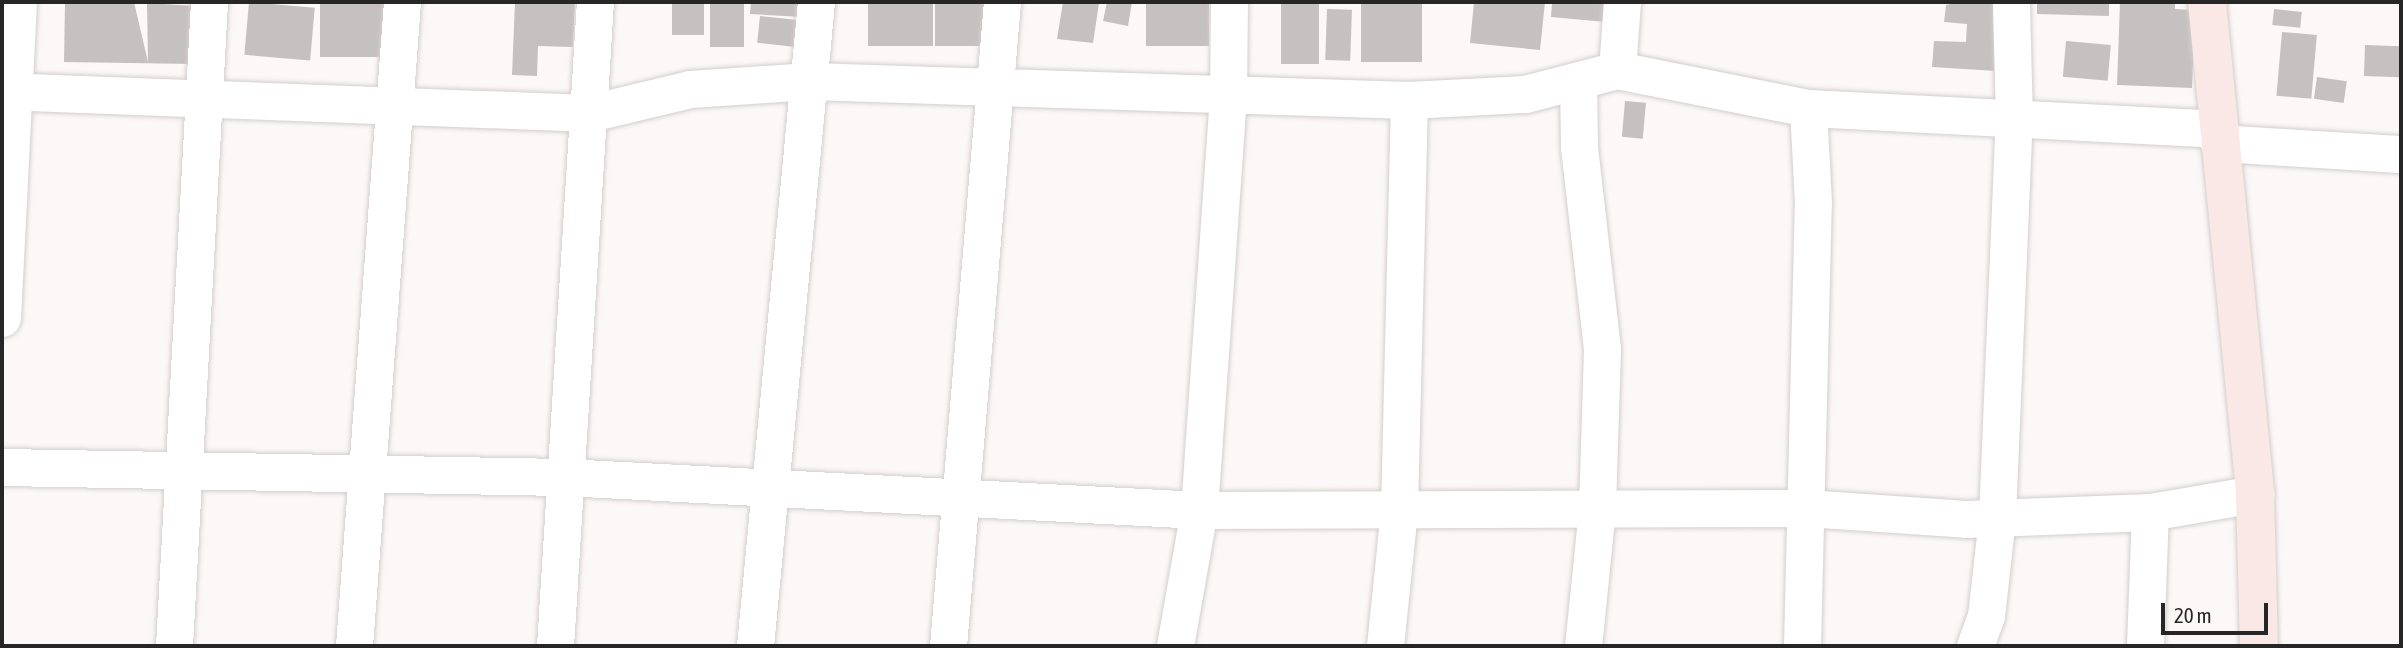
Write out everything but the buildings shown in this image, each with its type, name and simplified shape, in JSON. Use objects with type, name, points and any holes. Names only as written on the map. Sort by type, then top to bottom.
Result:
[{"type":"street","points":[[2,318],[8,92],[18,2]]},
{"type":"street","points":[[174,646],[187,470],[209,2]]},
{"type":"street","points":[[354,646],[402,2]]},
{"type":"street","points":[[555,646],[595,2]]},
{"type":"street","points":[[755,646],[816,2]]},
{"type":"street","points":[[948,646],[957,497],[998,86],[1002,2]]},
{"type":"street","points":[[1175,646],[1199,510],[1228,97],[1229,2]]},
{"type":"street","points":[[1617,70],[1622,2]]},
{"type":"street","points":[[1975,646],[1986,616],[1997,518],[2014,120],[2011,2]]},
{"type":"street","points":[[2207,2],[2255,494],[2259,646]]},
{"type":"street","points":[[8,92],[392,108],[590,113],[690,89],[810,81],[998,86],[1228,97],[1409,100],[1525,94],[1617,70],[1808,107],[2218,136],[2401,154]]},
{"type":"street","points":[[1578,81],[1579,147],[1602,349],[1597,509],[1583,646]]},
{"type":"street","points":[[1385,646],[1399,510],[1409,100]]},
{"type":"street","points":[[1802,646],[1813,203],[1808,107]]},
{"type":"street","points":[[2,467],[564,477],[1199,510],[1807,508],[1997,518],[2150,512],[2255,494]]},
{"type":"street","points":[[2145,646],[2150,512]]}]
